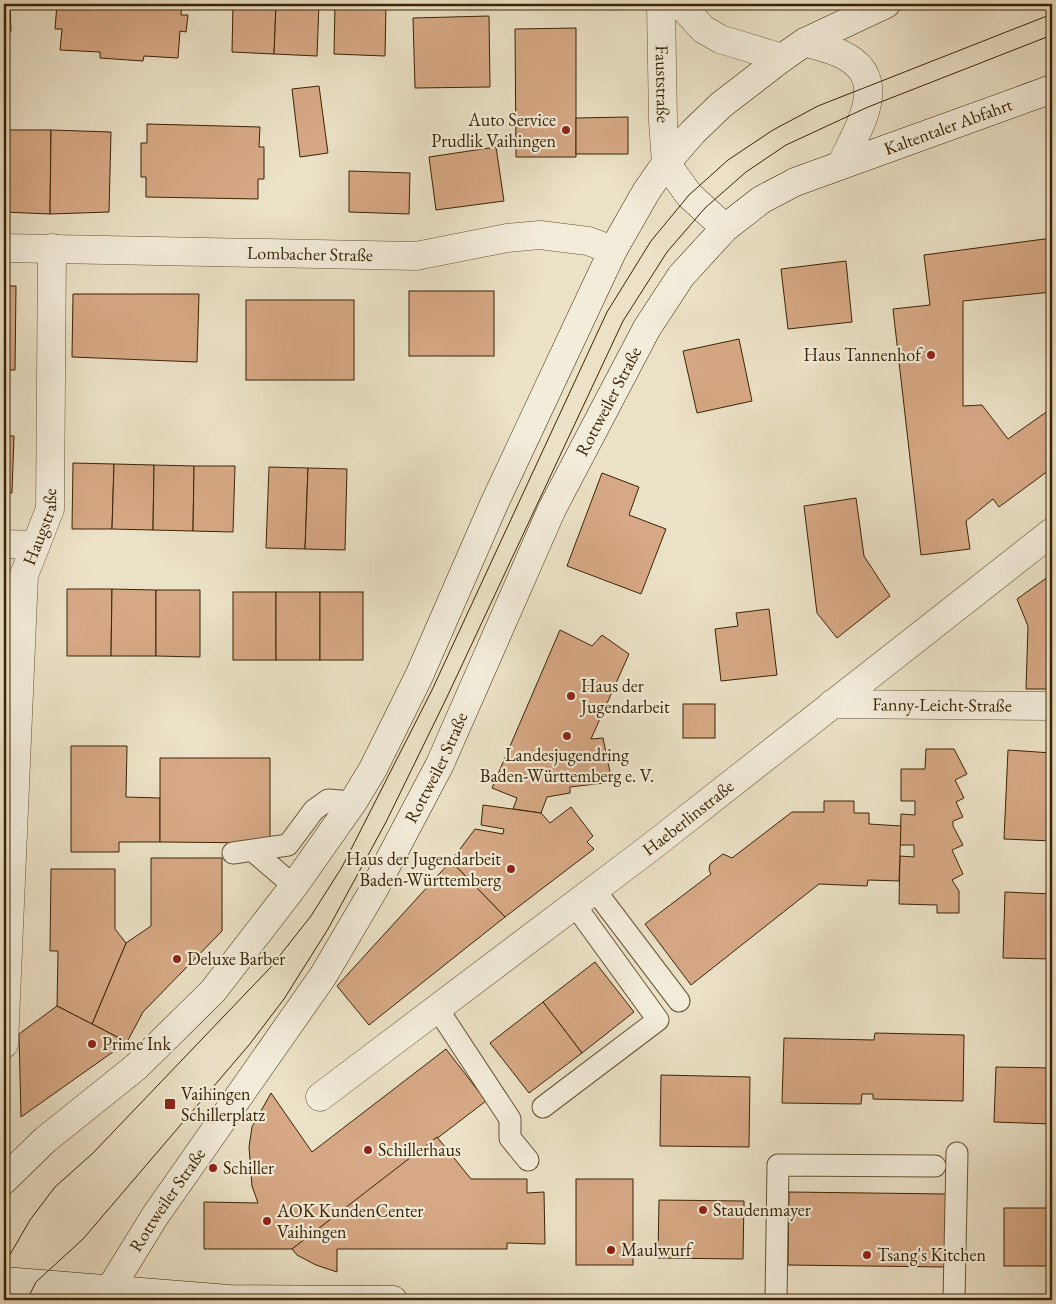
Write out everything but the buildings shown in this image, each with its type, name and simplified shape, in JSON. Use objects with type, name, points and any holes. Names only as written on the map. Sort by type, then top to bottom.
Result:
[{"type":"main road","name":"Fauststraße","points":[[661,4],[662,121],[666,163]]},
{"type":"main road","points":[[680,4],[703,29],[720,39],[782,58]]},
{"type":"main road","points":[[4,1180],[45,1140],[136,1068],[213,991],[294,886],[353,802],[373,769],[419,676],[494,504],[613,250],[646,192],[666,163],[693,132],[721,105],[782,58],[806,42],[886,4]]},
{"type":"main road","points":[[806,42],[840,53],[861,68],[869,85],[868,107],[842,163]]},
{"type":"main road","name":"Kaltentaler Abfahrt","points":[[842,163],[939,130],[1052,88]]},
{"type":"main road","points":[[666,163],[689,195],[725,228]]},
{"type":"main road","name":"Rottweiler Straße","points":[[110,1289],[155,1216],[323,976],[373,891],[440,764],[552,509],[647,328],[681,276],[725,228],[761,200],[794,182],[842,163]]},
{"type":"main road","name":"Lombacher Straße","points":[[4,248],[416,256],[507,238],[540,235],[588,241],[613,250]]},
{"type":"main road","name":"Haugstraße","points":[[4,1044],[24,575],[50,509],[52,248]]},
{"type":"main road","name":"Haeberlinstraße","points":[[320,1097],[584,897],[1052,532]]},
{"type":"main road","points":[[4,544],[36,545]]},
{"type":"main road","name":"Fanny-Leicht-Straße","points":[[832,704],[1052,706]]},
{"type":"main road","points":[[4,1281],[34,1291],[110,1289],[229,1300],[393,1300]]},
{"type":"lane","points":[[294,886],[243,852],[288,845],[314,810],[328,800],[353,802]]},
{"type":"lane","points":[[584,897],[679,1001]]},
{"type":"lane","points":[[543,1107],[658,1020],[584,897]]},
{"type":"lane","points":[[436,1008],[510,1119],[510,1138],[528,1160]]},
{"type":"lane","points":[[954,1300],[957,1153]]},
{"type":"lane","points":[[776,1300],[778,1165],[935,1166]]},
{"type":"tram line","points":[[4,1265],[30,1220],[55,1187],[93,1153],[270,968],[311,916],[342,867],[432,690],[607,312],[651,241],[689,195],[728,160],[773,130],[818,106],[1052,14]]},
{"type":"tram line","points":[[27,1300],[36,1282],[83,1239],[249,1045],[284,999],[328,929],[386,822],[447,697],[623,321],[667,252],[705,208],[746,172],[786,145],[868,107],[1052,35]]},
{"type":"place","name":"Auto Service Prudlik Vaihingen","points":[[566,130]]},
{"type":"place","name":"Haus Tannenhof","points":[[931,355]]},
{"type":"place","name":"Haus der Jugendarbeit","points":[[571,696]]},
{"type":"place","name":"Landesjugendring Baden-Württemberg e. V.","points":[[567,736]]},
{"type":"place","name":"Haus der Jugendarbeit Baden-Württemberg","points":[[511,869]]},
{"type":"place","name":"Deluxe Barber","points":[[177,959]]},
{"type":"place","name":"Prime Ink","points":[[92,1044]]},
{"type":"place","name":"Vaihingen Schillerplatz","points":[[170,1104]]},
{"type":"place","name":"Schillerhaus","points":[[368,1150]]},
{"type":"place","name":"Schiller","points":[[213,1168]]},
{"type":"place","name":"Staudenmayer","points":[[703,1210]]},
{"type":"place","name":"AOK KundenCenter Vaihingen","points":[[267,1221]]},
{"type":"place","name":"Maulwurf","points":[[611,1250]]},
{"type":"place","name":"Tsang's Kitchen","points":[[867,1255]]}]
